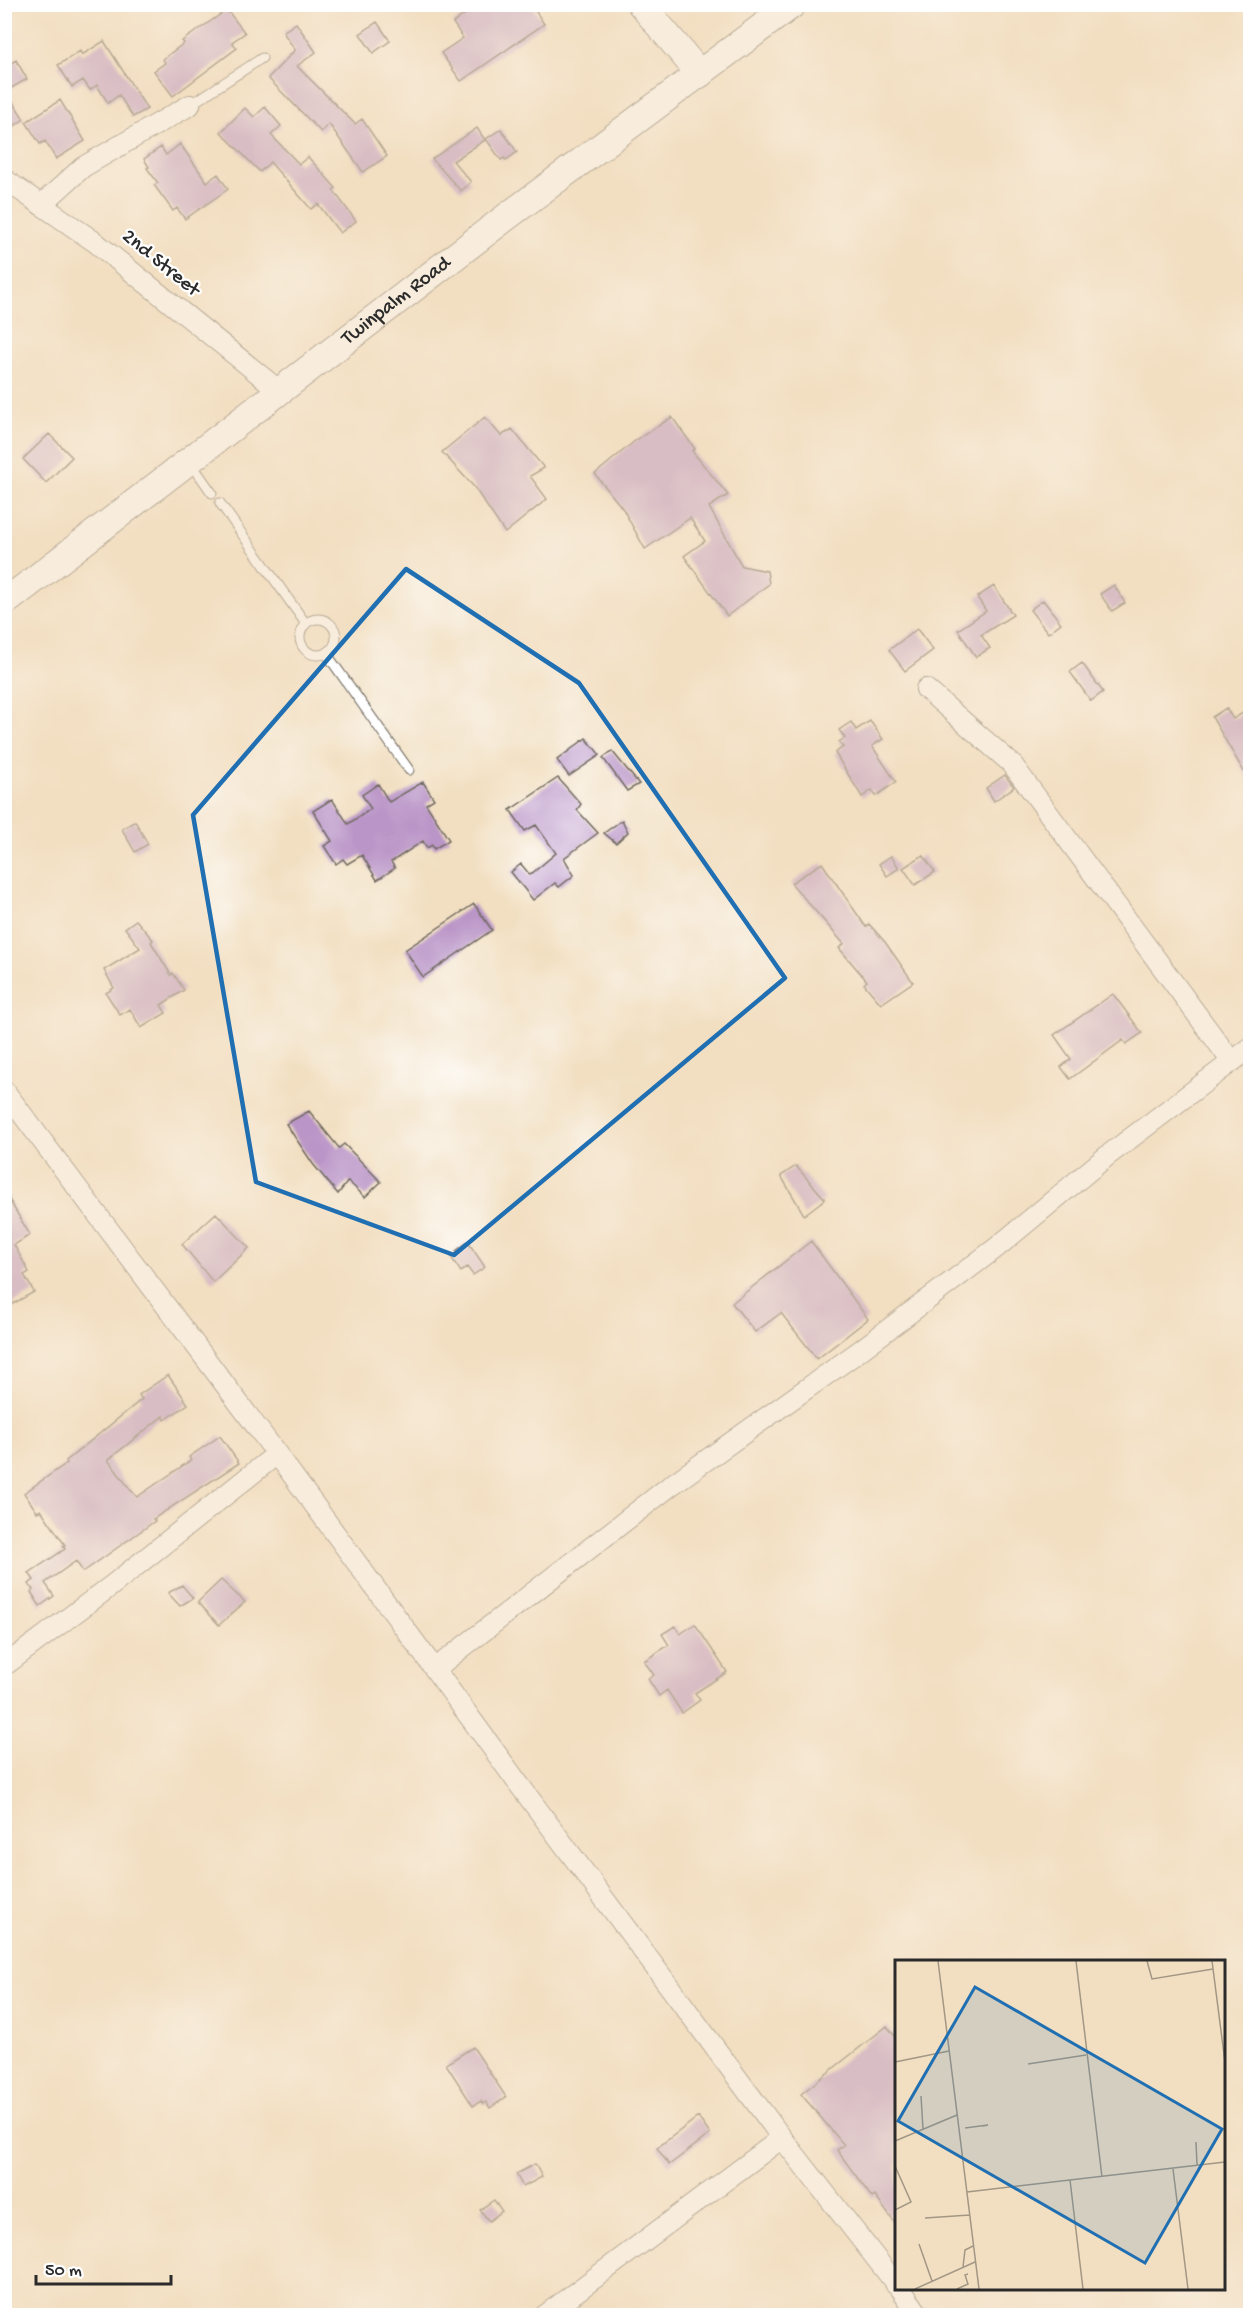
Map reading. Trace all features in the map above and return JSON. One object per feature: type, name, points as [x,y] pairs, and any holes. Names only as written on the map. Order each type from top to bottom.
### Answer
[{"type":"main road","points":[[641,4],[700,74]]},
{"type":"main road","name":"Twinpalm Road","points":[[4,603],[505,218],[793,4]]},
{"type":"street","points":[[40,205],[83,167],[190,105]]},
{"type":"street","name":"2nd Street","points":[[4,179],[95,242],[281,392]]},
{"type":"street","points":[[926,689],[1012,764],[1232,1062]]},
{"type":"street","points":[[436,1668],[670,1486],[849,1358],[986,1255],[1107,1156],[1251,1048]]},
{"type":"street","points":[[4,1090],[436,1668],[515,1779],[782,2138],[895,2282]]},
{"type":"street","points":[[4,1666],[111,1586],[277,1454]]},
{"type":"street","points":[[544,2316],[782,2138]]},
{"type":"street","points":[[901,2290],[920,2316]]},
{"type":"lane","points":[[190,105],[262,58]]},
{"type":"lane","points":[[190,461],[212,493]]},
{"type":"lane","points":[[220,503],[306,624]]},
{"type":"lane","points":[[311,620],[324,620],[334,629],[335,643],[326,653],[317,655],[304,649],[300,636],[306,624],[311,620]]},
{"type":"lane","points":[[326,653],[409,770]]},
{"type":"highlighted area","points":[[406,569],[579,683],[785,978],[454,1255],[256,1182],[193,815]]},
{"type":"building","points":[[479,4],[531,4],[544,24],[461,81],[441,53],[463,38],[453,23]]},
{"type":"building","points":[[227,10],[245,33],[232,42],[237,48],[173,96],[154,71],[165,63],[163,59],[184,43],[182,41]]},
{"type":"building","points":[[377,22],[390,41],[373,53],[360,34]]},
{"type":"building","points":[[296,23],[316,52],[297,66],[355,124],[362,119],[387,156],[363,172],[329,124],[321,132],[268,78],[295,50],[283,32]]},
{"type":"building","points":[[104,41],[147,109],[133,117],[119,95],[108,103],[97,85],[90,90],[83,80],[72,87],[58,65],[80,51],[82,55]]},
{"type":"building","points":[[16,60],[27,79],[6,91],[24,119],[10,129],[4,121],[4,67]]},
{"type":"building","points":[[60,100],[85,141],[56,159],[45,141],[40,144],[26,122]]},
{"type":"building","points":[[265,107],[281,126],[271,135],[299,164],[308,157],[336,188],[333,190],[356,221],[340,233],[318,204],[311,209],[270,162],[260,172],[221,132],[245,108],[254,117]]},
{"type":"building","points":[[477,128],[485,140],[453,161],[471,182],[461,191],[432,159]]},
{"type":"building","points":[[501,129],[517,152],[506,160],[504,158],[501,160],[486,139]]},
{"type":"building","points":[[180,144],[207,182],[218,174],[228,189],[185,219],[177,208],[173,211],[154,185],[158,183],[147,168],[149,167],[144,159],[161,147],[166,155]]},
{"type":"building","points":[[485,417],[501,436],[512,429],[544,468],[530,476],[547,499],[505,533],[474,487],[442,452]]},
{"type":"building","points":[[672,417],[695,449],[692,451],[728,495],[709,507],[742,566],[767,571],[769,584],[727,616],[684,556],[705,541],[690,518],[645,549],[623,509],[595,474],[636,440]]},
{"type":"building","points":[[49,434],[72,457],[46,483],[23,459]]},
{"type":"building","points":[[1114,585],[1125,603],[1112,611],[1100,594]]},
{"type":"building","points":[[994,586],[1013,615],[981,635],[990,648],[976,657],[958,630],[986,611],[977,597]]},
{"type":"building","points":[[1043,600],[1061,623],[1048,633],[1030,610]]},
{"type":"building","points":[[917,629],[933,650],[905,671],[889,650]]},
{"type":"building","points":[[1082,663],[1103,692],[1091,701],[1070,672]]},
{"type":"building","points":[[1226,708],[1233,719],[1251,708],[1251,784],[1212,717]]},
{"type":"building","points":[[870,721],[883,739],[872,746],[896,782],[876,796],[872,790],[862,797],[835,753],[843,747],[839,742],[845,738],[839,730],[851,722],[856,730]]},
{"type":"building","points":[[586,738],[600,755],[569,776],[557,760]]},
{"type":"building","points":[[612,751],[639,784],[627,791],[603,758]]},
{"type":"building","points":[[1005,775],[1014,787],[994,801],[986,788]]},
{"type":"building","points":[[558,778],[581,804],[577,810],[598,833],[564,858],[574,875],[559,887],[555,883],[533,900],[511,872],[521,864],[530,875],[556,853],[536,825],[525,831],[510,810]]},
{"type":"building","points":[[423,782],[434,799],[426,804],[449,840],[434,849],[432,845],[427,848],[423,841],[391,862],[395,868],[377,880],[362,855],[347,864],[343,859],[336,864],[324,846],[332,841],[313,811],[332,799],[348,824],[371,809],[362,795],[378,784],[389,802]]},
{"type":"building","points":[[622,820],[628,832],[616,843],[604,833]]},
{"type":"building","points":[[135,821],[148,844],[135,852],[122,829]]},
{"type":"building","points":[[923,855],[935,872],[915,885],[903,868]]},
{"type":"building","points":[[891,856],[899,868],[887,876],[879,864]]},
{"type":"building","points":[[822,863],[866,927],[869,924],[885,942],[913,982],[881,1004],[864,984],[867,981],[839,948],[844,944],[791,883]]},
{"type":"building","points":[[474,904],[492,930],[423,977],[405,950]]},
{"type":"building","points":[[136,920],[153,940],[151,942],[171,975],[173,973],[184,990],[161,1005],[166,1013],[141,1028],[130,1009],[120,1015],[106,993],[114,988],[104,970],[140,948],[125,928]]},
{"type":"building","points":[[1113,994],[1142,1033],[1126,1044],[1123,1040],[1070,1079],[1061,1067],[1071,1059],[1054,1035]]},
{"type":"building","points":[[309,1111],[339,1148],[344,1144],[381,1182],[365,1197],[348,1181],[338,1194],[313,1164],[286,1124]]},
{"type":"building","points":[[796,1166],[825,1199],[804,1215],[781,1176]]},
{"type":"building","points":[[4,1191],[30,1235],[14,1245],[29,1272],[24,1275],[34,1292],[4,1309]]},
{"type":"building","points":[[216,1213],[249,1248],[213,1282],[182,1244]]},
{"type":"building","points":[[811,1241],[868,1319],[817,1359],[781,1313],[755,1332],[732,1303]]},
{"type":"building","points":[[468,1242],[485,1267],[473,1275],[467,1267],[461,1272],[451,1257]]},
{"type":"building","points":[[168,1375],[188,1404],[165,1420],[163,1416],[108,1460],[130,1489],[137,1497],[191,1460],[189,1457],[220,1436],[239,1463],[153,1519],[155,1521],[83,1572],[76,1561],[45,1583],[54,1596],[40,1606],[31,1592],[33,1590],[29,1584],[34,1580],[29,1573],[65,1549],[63,1546],[65,1545],[41,1510],[37,1512],[24,1493],[67,1463],[66,1461],[142,1399],[139,1395]]},
{"type":"building","points":[[221,1580],[245,1602],[219,1625],[198,1602]]},
{"type":"building","points":[[182,1585],[193,1598],[180,1606],[168,1593]]},
{"type":"building","points":[[695,1624],[727,1672],[695,1693],[700,1700],[682,1713],[667,1690],[659,1696],[648,1679],[654,1675],[644,1661],[669,1645],[662,1634],[675,1626],[680,1634]]},
{"type":"building","points":[[887,2026],[895,2036],[895,2223],[875,2196],[872,2198],[837,2150],[844,2145],[801,2094]]},
{"type":"building","points":[[473,2047],[506,2097],[490,2108],[486,2102],[483,2104],[481,2101],[473,2106],[446,2064]]},
{"type":"building","points":[[698,2117],[710,2134],[669,2165],[657,2148]]},
{"type":"building","points":[[535,2164],[542,2177],[523,2187],[516,2174]]},
{"type":"building","points":[[494,2200],[502,2211],[489,2221],[480,2210]]}]
